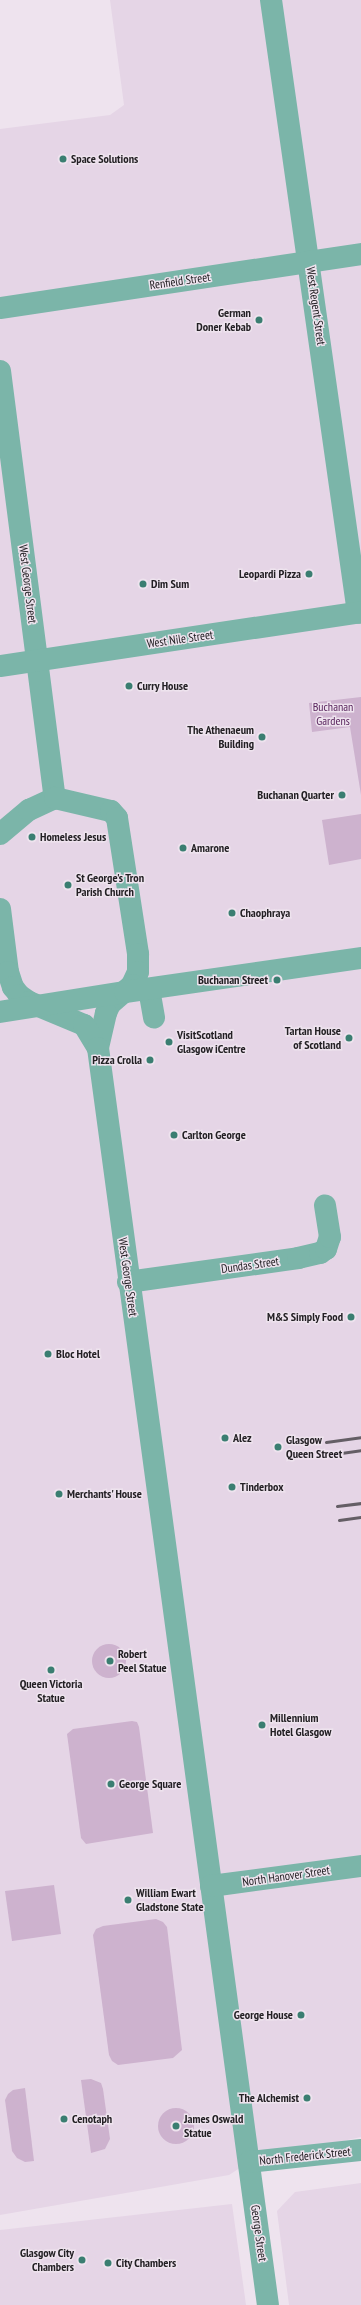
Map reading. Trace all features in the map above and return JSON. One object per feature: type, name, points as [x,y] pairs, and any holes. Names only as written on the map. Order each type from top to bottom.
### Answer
[{"type":"street","name":"West Regent Street","points":[[272,0],[360,613]]},
{"type":"street","name":"Renfield Street","points":[[0,308],[361,254]]},
{"type":"street","name":"West George Street","points":[[0,371],[55,798]]},
{"type":"street","name":"West Nile Street","points":[[0,666],[360,613]]},
{"type":"street","points":[[0,834],[29,810],[55,798],[111,811],[117,818],[120,826],[138,960],[138,972],[132,985],[110,1004],[106,1013],[98,1048]]},
{"type":"street","name":"West George Street","points":[[0,909],[8,972],[13,987],[19,996],[29,1002],[43,1006],[84,1025],[98,1048],[128,1282],[171,1578],[211,1886]]},
{"type":"street","points":[[0,1012],[125,992],[361,958]]},
{"type":"street","points":[[149,989],[154,1018]]},
{"type":"street","name":"Dundas Street","points":[[128,1282],[298,1258],[320,1253],[326,1249],[330,1237],[325,1205]]},
{"type":"street","name":"North Hanover Street","points":[[211,1886],[361,1866]]},
{"type":"street","points":[[211,1886],[249,2162]]},
{"type":"street","name":"North Frederick Street","points":[[249,2162],[361,2150]]},
{"type":"street","name":"George Street","points":[[249,2162],[268,2305]]},
{"type":"shaded area","points":[[110,0],[361,0],[361,2137],[249,2162],[229,2175],[0,2215],[0,129],[110,115],[124,105]]},
{"type":"shaded area","points":[[361,2183],[361,2305],[289,2305],[277,2211],[295,2192]]},
{"type":"shaded area","name":"City Chambers","points":[[232,2204],[246,2305],[0,2305],[0,2230]]},
{"type":"green space","name":"Buchanan Gardens","points":[[361,697],[361,795],[350,727],[312,732],[309,703]]},
{"type":"green space","points":[[361,814],[361,859],[329,865],[322,820]]},
{"type":"green space","points":[[112,1644],[119,1646],[124,1651],[126,1661],[124,1671],[119,1676],[106,1678],[99,1676],[94,1671],[92,1658],[94,1651],[99,1646]]},
{"type":"green space","points":[[132,1721],[137,1722],[139,1727],[153,1833],[86,1844],[81,1838],[67,1734],[73,1729]]},
{"type":"green space","points":[[54,1885],[61,1934],[12,1941],[5,1891]]},
{"type":"green space","points":[[156,1919],[163,1922],[167,1927],[182,2050],[173,2058],[118,2065],[112,2061],[109,2055],[93,1935],[96,1929],[103,1926]]},
{"type":"green space","points":[[91,2079],[101,2083],[103,2089],[110,2139],[105,2149],[91,2153],[81,2080]]},
{"type":"green space","points":[[25,2088],[34,2161],[25,2162],[17,2158],[12,2151],[5,2100],[8,2094],[13,2090]]},
{"type":"green space","points":[[180,2108],[189,2113],[193,2119],[193,2133],[189,2139],[180,2144],[172,2144],[163,2139],[159,2133],[158,2122],[163,2113],[169,2109]]},
{"type":"railway","points":[[326,1442],[361,1437]]},
{"type":"railway","points":[[327,1455],[361,1450]]},
{"type":"railway","points":[[337,1506],[361,1503]]},
{"type":"railway","points":[[339,1520],[361,1517]]},
{"type":"place","name":"Space Solutions","points":[[63,159]]},
{"type":"place","name":"German Doner Kebab","points":[[259,320]]},
{"type":"place","name":"Leopardi Pizza","points":[[309,574]]},
{"type":"place","name":"Dim Sum","points":[[143,584]]},
{"type":"place","name":"Curry House","points":[[129,686]]},
{"type":"place","name":"The Athenaeum Building","points":[[262,737]]},
{"type":"place","name":"Buchanan Quarter","points":[[342,795]]},
{"type":"place","name":"Homeless Jesus","points":[[32,837]]},
{"type":"place","name":"Amarone","points":[[183,848]]},
{"type":"place","name":"St George's Tron Parish Church","points":[[68,885]]},
{"type":"place","name":"Chaophraya","points":[[232,913]]},
{"type":"place","name":"Buchanan Street","points":[[277,980]]},
{"type":"place","name":"Tartan House of Scotland","points":[[349,1038]]},
{"type":"place","name":"VisitScotland Glasgow iCentre","points":[[169,1042]]},
{"type":"place","name":"Pizza Crolla","points":[[150,1060]]},
{"type":"place","name":"Carlton George","points":[[174,1135]]},
{"type":"place","name":"M&S Simply Food","points":[[351,1317]]},
{"type":"place","name":"Bloc Hotel","points":[[48,1354]]},
{"type":"place","name":"Alez","points":[[225,1438]]},
{"type":"place","name":"Glasgow Queen Street","points":[[278,1447]]},
{"type":"place","name":"Tinderbox","points":[[232,1487]]},
{"type":"place","name":"Merchants' House","points":[[59,1494]]},
{"type":"place","name":"Robert Peel Statue","points":[[110,1661]]},
{"type":"place","name":"Queen Victoria Statue","points":[[51,1670]]},
{"type":"place","name":"Millennium Hotel Glasgow","points":[[262,1725]]},
{"type":"place","name":"George Square","points":[[111,1784]]},
{"type":"place","name":"William Ewart Gladstone State","points":[[128,1900]]},
{"type":"place","name":"George House","points":[[301,2015]]},
{"type":"place","name":"The Alchemist","points":[[307,2098]]},
{"type":"place","name":"Cenotaph","points":[[64,2119]]},
{"type":"place","name":"James Oswald Statue","points":[[176,2126]]},
{"type":"place","name":"Glasgow City Chambers","points":[[82,2260]]},
{"type":"place","name":"City Chambers","points":[[108,2263]]}]
